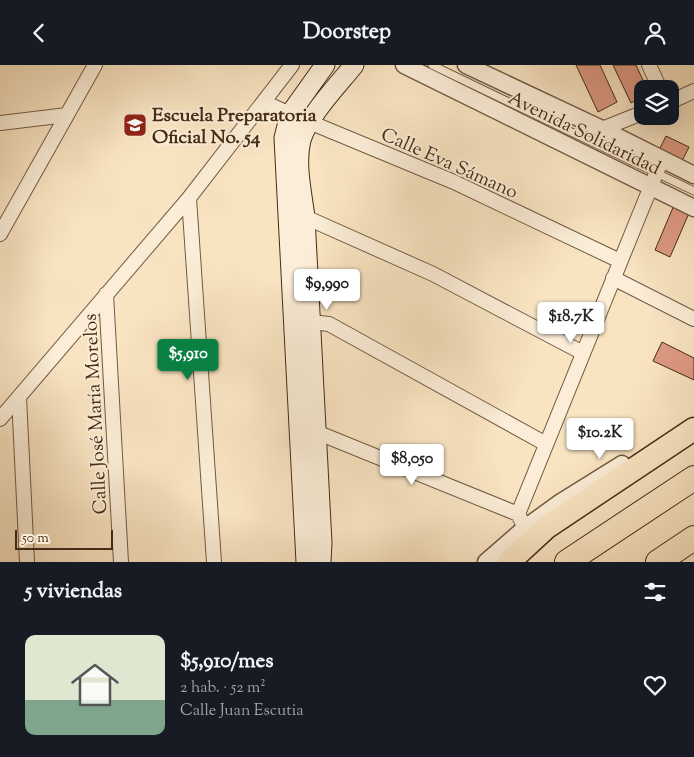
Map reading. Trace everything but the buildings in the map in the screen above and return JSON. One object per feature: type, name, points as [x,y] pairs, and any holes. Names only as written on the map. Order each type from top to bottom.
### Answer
[{"type":"highway","points":[[509,562],[546,527],[694,429]]},
{"type":"highway","points":[[514,562],[694,443]]},
{"type":"highway","points":[[567,562],[694,478]]},
{"type":"highway","points":[[658,562],[694,538]]},
{"type":"main road","points":[[321,562],[322,543],[316,432],[302,321],[284,139],[290,114],[325,65]]},
{"type":"main road","points":[[306,562],[302,321],[305,217],[299,164],[301,141],[309,122],[354,65]]},
{"type":"street","points":[[0,233],[95,65]]},
{"type":"street","points":[[0,419],[189,198],[292,65]]},
{"type":"street","name":"Avenida Solidaridad","points":[[404,65],[655,175],[694,175]]},
{"type":"street","name":"Avenida Solidaridad","points":[[466,65],[602,129],[694,208]]},
{"type":"street","points":[[649,65],[656,80]]},
{"type":"street","points":[[679,98],[694,91]]},
{"type":"street","name":"Calle Eva Sámano","points":[[264,102],[454,182],[620,261]]},
{"type":"street","points":[[0,123],[67,115]]},
{"type":"street","points":[[602,129],[634,116]]},
{"type":"street","points":[[486,562],[521,521],[546,444],[655,175]]},
{"type":"street","points":[[189,198],[214,562]]},
{"type":"street","points":[[305,217],[433,274],[583,353]]},
{"type":"street","points":[[613,278],[694,319]]},
{"type":"street","name":"Calle José María Morelos","points":[[106,294],[121,562]]},
{"type":"street","points":[[302,321],[329,324],[546,444]]},
{"type":"street","points":[[19,397],[27,562]]},
{"type":"street","points":[[316,432],[521,521],[561,502],[694,419]]},
{"type":"lane","points":[[418,65],[655,175],[694,191]]},
{"type":"lane","points":[[432,65],[655,175],[694,201]]},
{"type":"place","name":"Escuela Preparatoria Oficial No. 54","points":[[135,125]]}]
